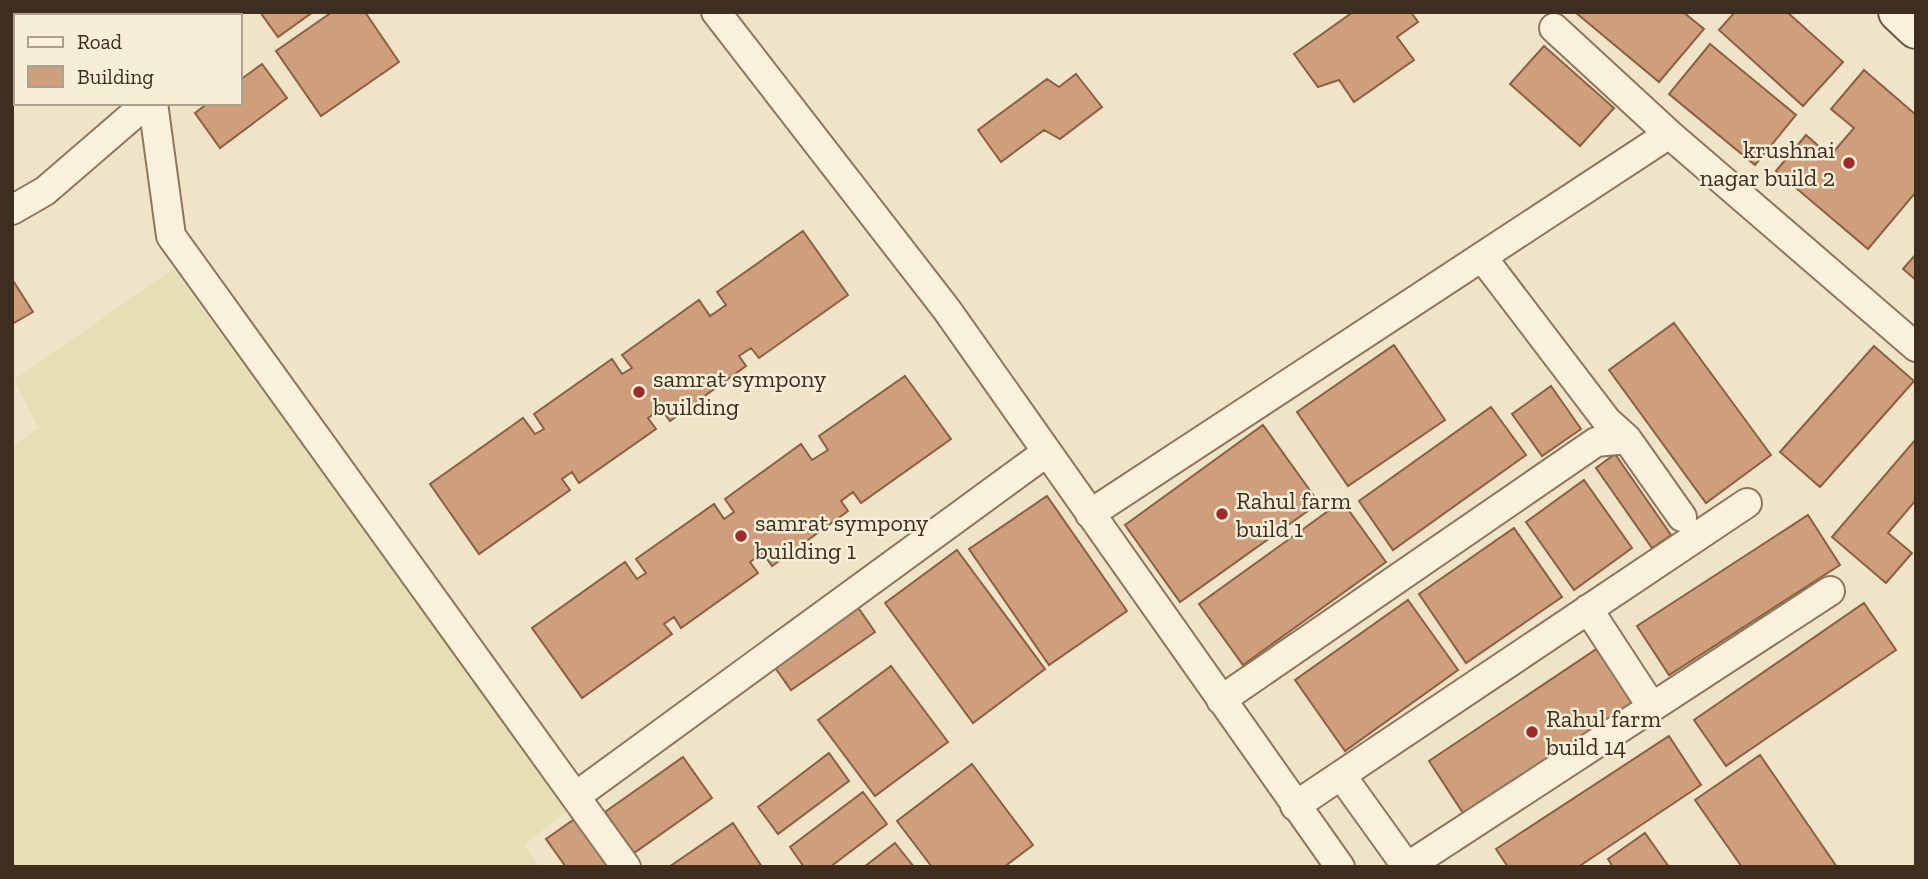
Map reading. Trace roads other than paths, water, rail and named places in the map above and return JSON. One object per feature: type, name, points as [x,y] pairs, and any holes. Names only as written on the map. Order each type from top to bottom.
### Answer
[{"type":"street","points":[[716,12],[947,310],[1340,867]]},
{"type":"street","points":[[1898,12],[1916,29]]},
{"type":"street","points":[[1554,28],[1670,134],[1916,347]]},
{"type":"street","points":[[12,210],[45,191],[145,105]]},
{"type":"street","points":[[153,105],[171,236],[626,867]]},
{"type":"street","points":[[1090,514],[1670,134]]},
{"type":"street","points":[[1482,257],[1607,421],[1627,439],[1682,517]]},
{"type":"street","points":[[1221,700],[1596,442],[1627,439]]},
{"type":"street","points":[[576,796],[1047,452]]},
{"type":"street","points":[[1295,806],[1747,503]]},
{"type":"street","points":[[1341,775],[1407,867],[1830,591]]},
{"type":"street","points":[[1588,609],[1652,707]]},
{"type":"place","name":"krushnai nagar build 2","points":[[1849,163]]},
{"type":"place","name":"samrat sympony building","points":[[639,392]]},
{"type":"place","name":"Rahul farm build 1","points":[[1222,514]]},
{"type":"place","name":"samrat sympony building 1","points":[[741,536]]},
{"type":"place","name":"Rahul farm build 14","points":[[1532,732]]}]
